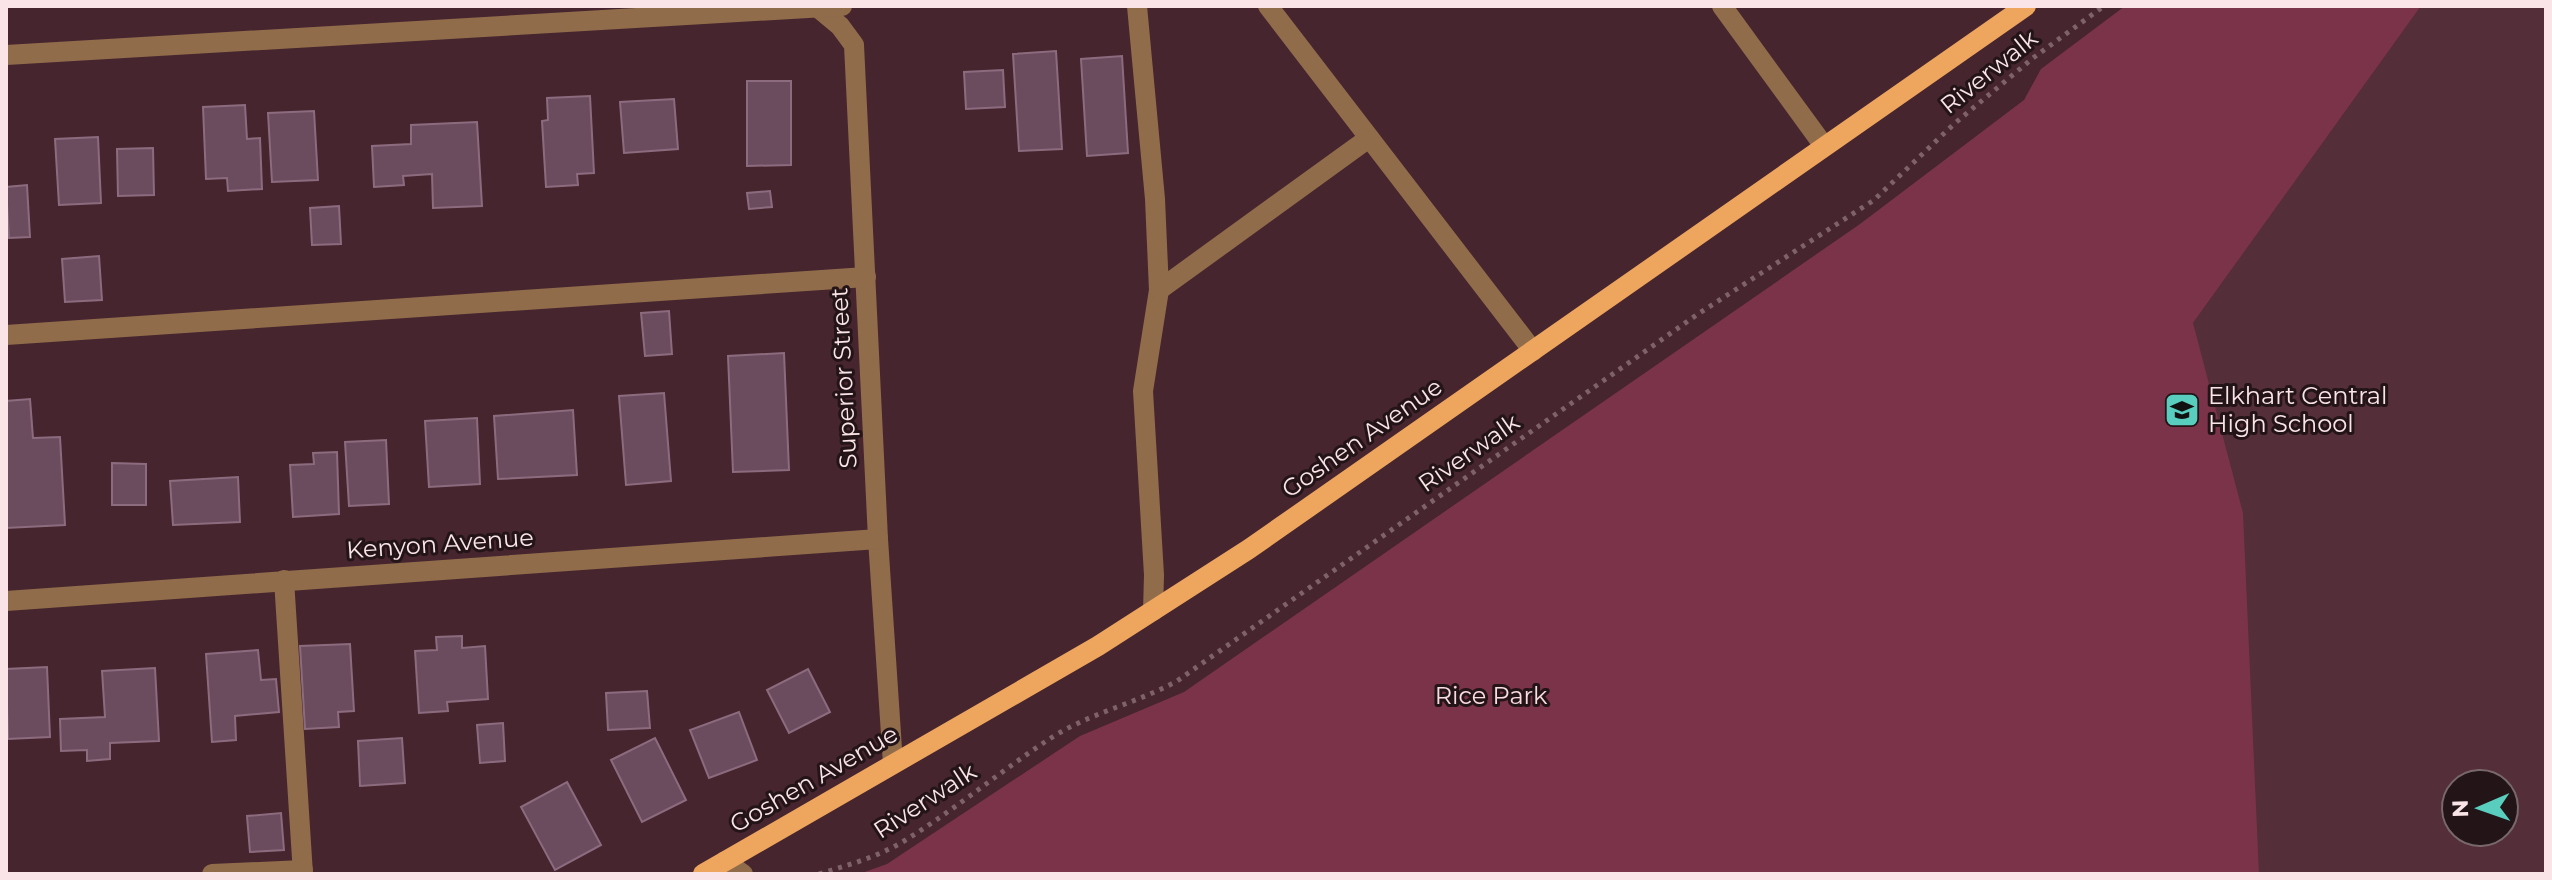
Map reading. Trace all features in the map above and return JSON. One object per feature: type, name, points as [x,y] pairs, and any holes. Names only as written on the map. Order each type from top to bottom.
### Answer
[{"type":"main road","name":"Goshen Avenue","points":[[703,874],[1098,646],[1249,549],[2026,6]]},
{"type":"street","points":[[6,55],[842,6]]},
{"type":"street","points":[[1137,6],[1155,199],[1159,290],[1143,391],[1154,575],[1153,611]]},
{"type":"street","points":[[1268,6],[1533,351]]},
{"type":"street","points":[[1722,6],[1824,146]]},
{"type":"street","name":"Superior Street","points":[[817,7],[840,26],[854,45],[878,539],[893,764]]},
{"type":"street","points":[[1159,290],[1369,138]]},
{"type":"street","points":[[6,335],[866,277]]},
{"type":"street","name":"Kenyon Avenue","points":[[6,601],[878,539]]},
{"type":"street","points":[[212,874],[303,872],[284,580]]},
{"type":"street","points":[[725,861],[743,874]]},
{"type":"path","name":"Riverwalk","points":[[819,874],[864,860],[902,842],[1084,719],[1158,692],[1177,681],[1698,314],[1874,200],[1976,105],[2104,6]]},
{"type":"shaded area","name":"Elkhart Central High School","points":[[2421,6],[2546,6],[2546,874],[1656,874],[2193,323]]},
{"type":"green space","name":"Rice Park","points":[[2125,6],[2421,6],[2193,323],[2243,513],[2259,874],[859,874],[887,864],[1080,736],[1184,692],[1860,224],[2024,100],[2041,69]]},
{"type":"building","points":[[1056,51],[1062,149],[1019,151],[1013,54]]},
{"type":"building","points":[[1122,56],[1128,153],[1087,156],[1081,59]]},
{"type":"building","points":[[1003,70],[1005,107],[966,109],[964,72]]},
{"type":"building","points":[[747,81],[791,81],[791,165],[747,166]]},
{"type":"building","points":[[590,96],[594,173],[577,174],[578,185],[546,187],[542,121],[548,120],[547,98]]},
{"type":"building","points":[[674,99],[678,149],[624,153],[620,102]]},
{"type":"building","points":[[245,105],[247,139],[260,138],[262,189],[228,191],[227,178],[206,179],[203,107]]},
{"type":"building","points":[[314,111],[318,180],[272,182],[268,113]]},
{"type":"building","points":[[477,122],[482,206],[433,208],[432,174],[403,176],[404,185],[374,187],[372,146],[411,144],[411,125]]},
{"type":"building","points":[[98,137],[101,203],[59,205],[55,139]]},
{"type":"building","points":[[153,148],[154,195],[118,196],[117,149]]},
{"type":"building","points":[[27,185],[30,237],[9,238],[6,187]]},
{"type":"building","points":[[770,191],[772,207],[749,209],[747,193]]},
{"type":"building","points":[[339,206],[341,244],[312,245],[310,208]]},
{"type":"building","points":[[99,256],[102,300],[65,302],[62,259]]},
{"type":"building","points":[[669,311],[672,354],[645,356],[641,313]]},
{"type":"building","points":[[784,353],[789,470],[733,472],[728,356]]},
{"type":"building","points":[[664,393],[671,481],[626,485],[619,396]]},
{"type":"building","points":[[30,399],[33,438],[60,437],[65,525],[6,528],[6,401]]},
{"type":"building","points":[[573,410],[577,475],[498,479],[494,416]]},
{"type":"building","points":[[477,418],[480,484],[429,487],[425,421]]},
{"type":"building","points":[[386,440],[389,504],[349,506],[345,442]]},
{"type":"building","points":[[337,452],[339,514],[293,517],[290,465],[314,464],[313,453]]},
{"type":"building","points":[[112,463],[146,464],[146,505],[112,505]]},
{"type":"building","points":[[238,477],[240,522],[173,525],[170,481]]},
{"type":"building","points":[[462,636],[462,648],[485,646],[488,699],[447,702],[448,711],[419,713],[415,651],[437,650],[436,637]]},
{"type":"building","points":[[350,644],[354,711],[338,712],[339,727],[305,729],[300,646]]},
{"type":"building","points":[[258,650],[261,680],[276,679],[279,712],[235,716],[236,740],[212,742],[206,654]]},
{"type":"building","points":[[47,667],[50,737],[8,739],[6,669]]},
{"type":"building","points":[[155,668],[159,741],[110,743],[110,759],[87,761],[87,750],[61,751],[60,719],[105,717],[102,671]]},
{"type":"building","points":[[808,669],[830,712],[789,733],[767,690]]},
{"type":"building","points":[[647,691],[650,728],[608,730],[606,693]]},
{"type":"building","points":[[739,712],[757,760],[709,778],[690,730]]},
{"type":"building","points":[[503,723],[505,761],[480,763],[477,725]]},
{"type":"building","points":[[402,738],[405,783],[360,786],[358,741]]},
{"type":"building","points":[[655,738],[686,800],[642,822],[611,760]]},
{"type":"building","points":[[567,782],[601,845],[555,870],[521,807]]},
{"type":"building","points":[[281,813],[284,850],[250,852],[247,816]]},
{"type":"place","name":"Elkhart Central High School","points":[[2182,410]]}]
